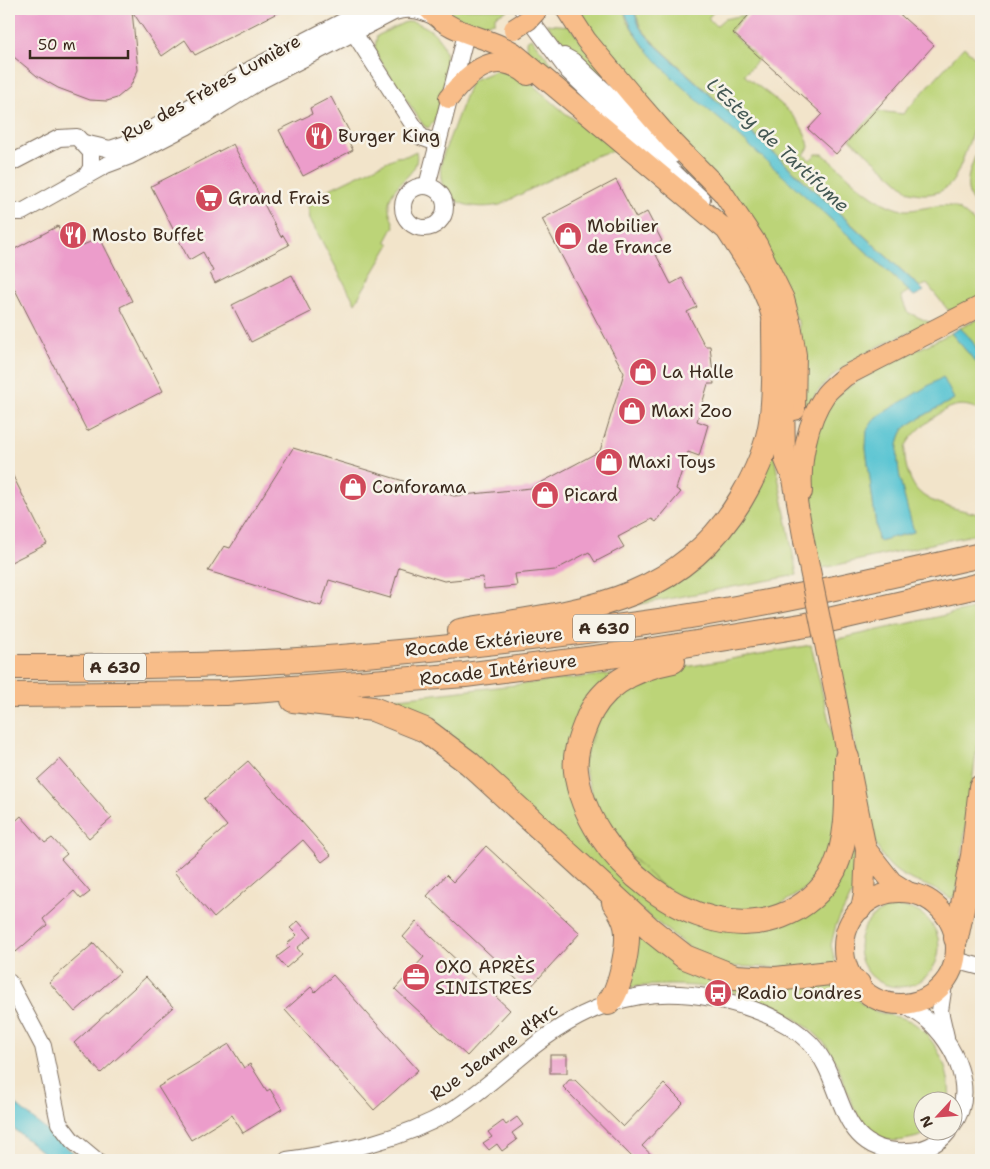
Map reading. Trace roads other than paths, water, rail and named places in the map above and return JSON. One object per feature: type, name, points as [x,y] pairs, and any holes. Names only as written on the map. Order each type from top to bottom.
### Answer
[{"type":"highway","points":[[222,664],[337,644],[458,632],[572,612],[633,594],[659,582],[684,564],[719,532],[735,510],[759,464],[767,441],[774,396],[774,323]]},
{"type":"highway","points":[[715,611],[754,593],[981,542]]},
{"type":"highway","name":"Rocade Extérieure","points":[[9,666],[222,664],[460,646],[640,624],[715,611],[853,585],[981,555]]},
{"type":"highway","name":"Rocade Intérieure","points":[[9,695],[226,692],[465,675],[647,651],[807,625],[981,585]]},
{"type":"highway","points":[[847,758],[845,829],[834,870],[810,900],[791,912],[764,923],[738,924],[707,918],[673,902],[641,881],[616,856],[594,825],[580,794],[575,769],[578,743],[589,714],[607,691],[619,680],[634,671],[650,666],[908,616],[981,591]]},
{"type":"highway","points":[[226,692],[373,709],[425,730],[470,763],[673,949],[712,970],[735,977],[756,980],[830,973],[858,984]]},
{"type":"highway","points":[[955,949],[973,856],[981,787]]},
{"type":"highway","points":[[605,888],[623,916],[626,927],[617,992],[608,1003]]},
{"type":"main road","points":[[473,35],[498,35],[514,30],[528,20],[538,9]]},
{"type":"main road","points":[[566,9],[586,40],[631,94],[671,140],[723,193],[732,224],[757,278],[774,323],[783,357],[785,460],[793,479],[866,849],[864,894],[861,909]]},
{"type":"main road","points":[[434,13],[451,28],[498,43],[513,52],[601,124],[757,244],[784,299],[796,356],[793,479]]},
{"type":"main road","points":[[449,98],[461,82],[479,68],[505,64],[524,72],[565,105],[601,124]]},
{"type":"main road","points":[[804,541],[802,466],[808,433],[817,409],[826,393],[845,376],[981,306]]},
{"type":"main road","points":[[866,849],[886,876],[908,892],[925,898],[939,908],[950,922],[955,949],[944,984],[932,994],[918,1001],[903,1004],[886,1002],[871,996],[858,984],[849,970],[845,954],[845,938],[851,922],[861,909],[874,898],[890,893],[908,892]]},
{"type":"street","name":"Rue des Frères Lumière","points":[[9,164],[59,138],[77,137],[84,143],[110,149],[126,144],[177,116],[253,68],[367,9]]},
{"type":"street","name":"Rue des Frères Lumière","points":[[9,212],[22,212],[86,176],[154,144],[260,81],[404,9],[434,13]]},
{"type":"street","points":[[522,9],[555,52],[573,60],[732,224]]},
{"type":"street","points":[[354,33],[421,137],[437,143]]},
{"type":"street","points":[[427,186],[449,98],[473,35]]},
{"type":"street","points":[[84,143],[91,152],[92,160],[92,168],[86,176]]},
{"type":"street","points":[[955,949],[981,967]]},
{"type":"street","points":[[9,982],[43,1046],[59,1123],[72,1140],[96,1160]]},
{"type":"street","points":[[944,984],[940,1011],[949,1047],[963,1076],[962,1108]]},
{"type":"street","name":"Rue Jeanne d'Arc","points":[[287,1160],[353,1149],[385,1140],[429,1122],[471,1097],[567,1022],[608,1003],[646,995],[668,994],[704,996],[746,1006],[796,1032],[823,1059],[847,1119],[862,1138],[878,1148],[895,1152],[913,1151],[930,1146],[935,1142]]},
{"type":"street","points":[[903,1004],[926,1019],[949,1047]]},
{"type":"water","points":[[624,9],[633,9],[640,28],[652,42],[924,291],[914,296],[673,78],[643,44],[631,27]]},
{"type":"water","points":[[960,328],[975,346],[981,362],[981,368],[951,333]]},
{"type":"water","points":[[943,377],[954,399],[907,426],[899,439],[898,465],[900,480],[914,532],[878,541],[866,448],[867,430],[876,417]]},
{"type":"water","points":[[9,1099],[82,1160],[52,1160],[9,1125]]},
{"type":"place","name":"Burger King","points":[[319,136]]},
{"type":"place","name":"Grand Frais","points":[[209,198]]},
{"type":"place","name":"Mosto Buffet","points":[[73,235]]},
{"type":"place","name":"Mobilier de France","points":[[568,236]]},
{"type":"place","name":"La Halle","points":[[643,372]]},
{"type":"place","name":"Maxi Zoo","points":[[632,411]]},
{"type":"place","name":"Maxi Toys","points":[[609,462]]},
{"type":"place","name":"Conforama","points":[[353,487]]},
{"type":"place","name":"Picard","points":[[545,495]]},
{"type":"place","name":"OXO APRÈS SINISTRES","points":[[416,977]]},
{"type":"place","name":"Radio Londres","points":[[718,993]]},
{"type":"water label","name":"L'Estey de Tartifume","points":[[778,145]]}]
